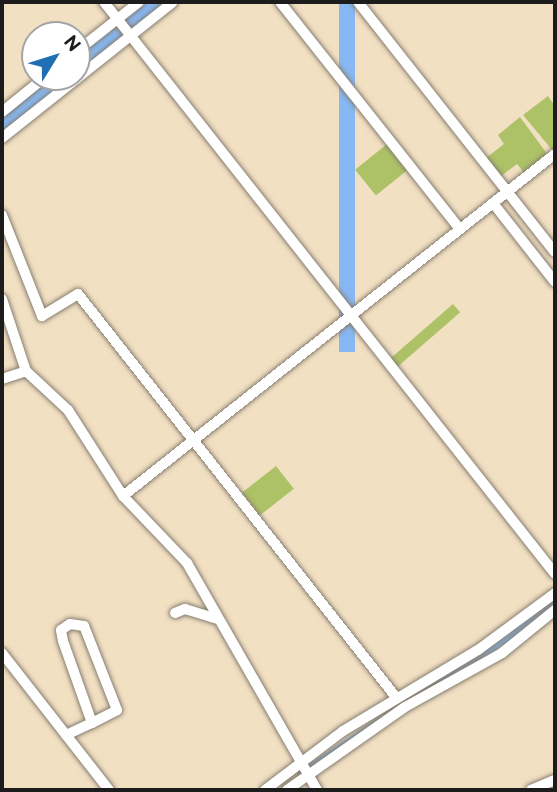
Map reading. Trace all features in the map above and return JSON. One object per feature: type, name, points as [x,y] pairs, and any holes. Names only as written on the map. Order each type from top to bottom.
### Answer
[{"type":"street","points":[[104,2],[555,574]]},
{"type":"street","points":[[91,40],[139,2]]},
{"type":"street","points":[[2,138],[173,2]]},
{"type":"street","points":[[280,2],[460,229]]},
{"type":"street","points":[[358,2],[555,252]]},
{"type":"street","points":[[2,113],[29,91]]},
{"type":"street","points":[[123,496],[555,154]]},
{"type":"street","points":[[493,203],[555,282]]},
{"type":"street","points":[[2,215],[42,316],[78,294],[395,696]]},
{"type":"street","points":[[2,299],[26,371],[81,426],[123,496],[187,563],[317,790]]},
{"type":"street","points":[[2,379],[26,371]]},
{"type":"street","points":[[265,790],[395,696],[478,650],[555,593]]},
{"type":"street","points":[[175,613],[193,610],[218,619]]},
{"type":"street","points":[[287,790],[405,706],[502,653],[555,610]]},
{"type":"street","points":[[66,736],[92,723],[117,710],[84,626],[70,624],[61,629],[63,641],[92,723]]},
{"type":"street","points":[[2,653],[109,790]]},
{"type":"street","points":[[531,790],[555,780]]},
{"type":"green space","points":[[548,96],[555,106],[553,151],[523,115]]},
{"type":"green space","points":[[520,117],[548,155],[525,174],[517,164],[500,177],[486,158],[504,144],[498,135]]},
{"type":"green space","points":[[387,144],[408,170],[376,195],[355,170]]},
{"type":"green space","points":[[453,304],[460,312],[398,367],[390,358]]},
{"type":"green space","points":[[276,466],[294,489],[260,515],[242,492]]},
{"type":"water","points":[[145,2],[167,2],[91,62],[91,45]]},
{"type":"water","points":[[339,2],[355,2],[355,352],[339,352]]},
{"type":"water","points":[[33,91],[54,91],[2,133],[2,116]]},
{"type":"waterway","points":[[301,774],[555,604]]}]
